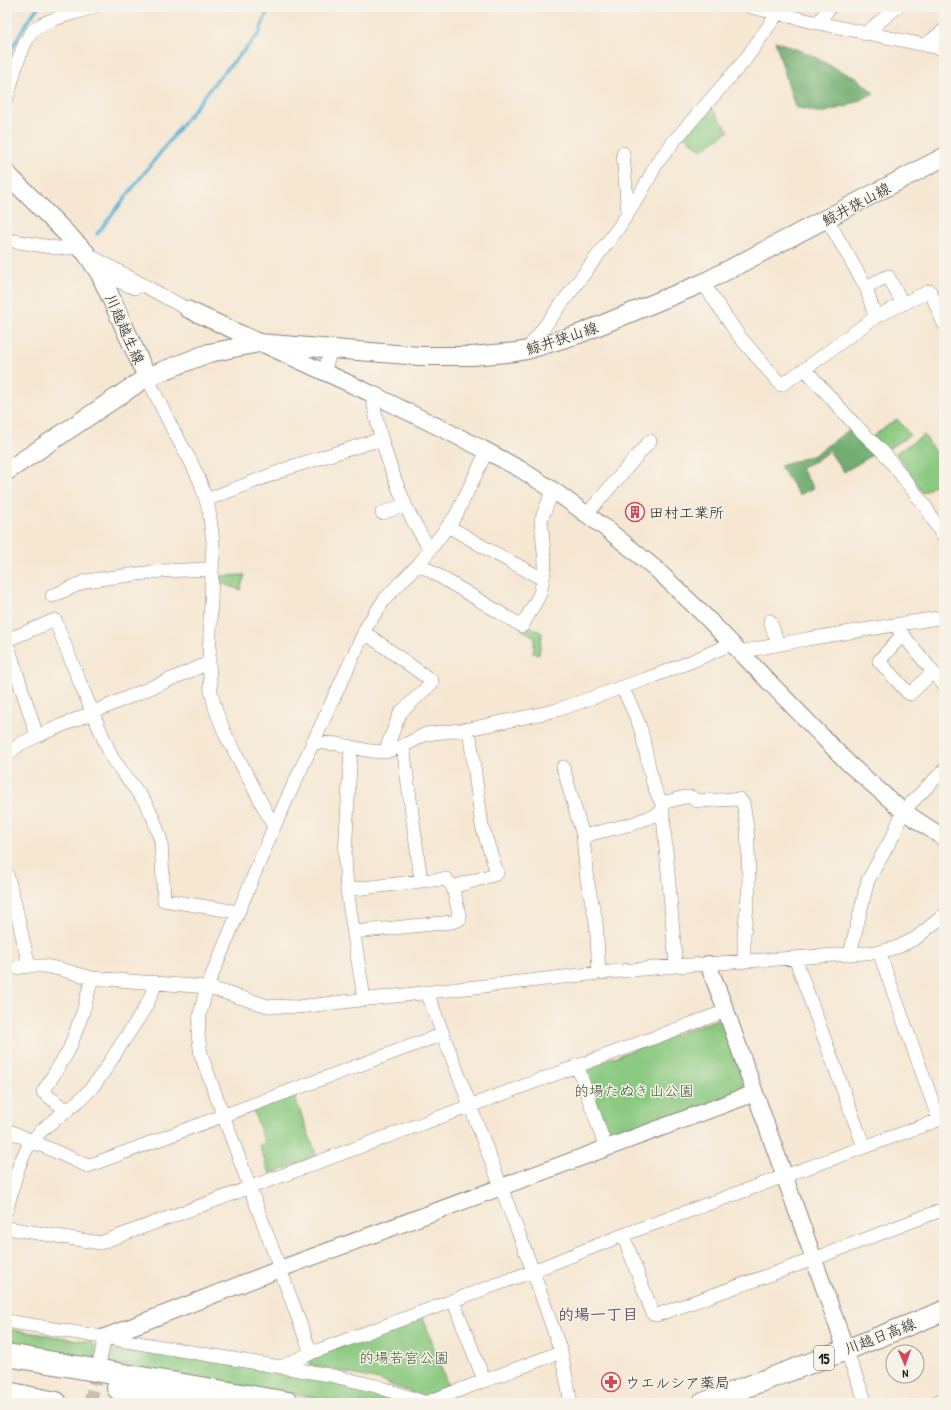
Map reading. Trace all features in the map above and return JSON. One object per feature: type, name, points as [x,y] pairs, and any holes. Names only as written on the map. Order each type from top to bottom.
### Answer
[{"type":"highway","points":[[7,1355],[288,1403]]},
{"type":"highway","points":[[7,1365],[187,1403]]},
{"type":"highway","points":[[7,1393],[56,1403]]},
{"type":"main road","name":"鯨井狭山線","points":[[147,377],[209,352],[259,342],[420,356],[472,356],[527,350],[579,334],[703,284],[944,157]]},
{"type":"main road","name":"川越越生線","points":[[7,174],[82,250],[100,274],[147,377],[7,471]]},
{"type":"main road","name":"川越日高線","points":[[703,1403],[846,1350],[944,1311]]},
{"type":"street","points":[[7,98],[23,47],[30,34],[45,23],[93,7]]},
{"type":"street","points":[[751,7],[773,11],[864,34],[944,50]]},
{"type":"street","points":[[818,23],[830,7]]},
{"type":"street","points":[[864,34],[897,7]]},
{"type":"street","points":[[527,350],[628,213],[657,163],[674,141],[745,60],[773,11]]},
{"type":"street","points":[[925,45],[944,30]]},
{"type":"street","points":[[623,153],[628,213]]},
{"type":"street","points":[[827,219],[866,287],[875,317]]},
{"type":"street","points":[[7,240],[57,248],[82,250],[187,309]]},
{"type":"street","points":[[100,274],[187,309],[372,394],[488,451],[553,490],[608,530],[656,569],[704,614],[849,764],[902,811],[944,838]]},
{"type":"street","points":[[866,287],[888,276],[903,304]]},
{"type":"street","points":[[703,284],[740,336],[781,385],[875,317],[930,291],[944,324]]},
{"type":"street","points":[[324,373],[332,348]]},
{"type":"street","points":[[805,369],[856,426],[884,454],[925,506],[944,538]]},
{"type":"street","points":[[147,377],[200,481],[212,527],[211,692],[220,722],[274,827]]},
{"type":"street","points":[[372,394],[374,412],[381,439],[405,505],[430,550]]},
{"type":"street","points":[[206,500],[294,466],[381,439]]},
{"type":"street","points":[[586,514],[650,442]]},
{"type":"street","points":[[311,1353],[222,1116],[201,1054],[198,1034],[200,1014],[206,987],[274,827],[364,632],[384,600],[419,564],[456,515],[488,451]]},
{"type":"street","points":[[419,564],[522,626],[540,594],[545,563],[541,520],[553,490]]},
{"type":"street","points":[[382,513],[405,505]]},
{"type":"street","points":[[448,526],[543,579]]},
{"type":"street","points":[[52,596],[86,581],[161,571],[212,569]]},
{"type":"street","points":[[312,742],[338,744],[370,751],[385,752],[403,746],[426,734],[469,729],[557,710],[690,662],[736,648],[899,630],[944,617]]},
{"type":"street","points":[[37,736],[7,641],[55,620],[112,758],[150,810],[156,823],[162,841],[164,900],[238,912]]},
{"type":"street","points":[[770,621],[778,644]]},
{"type":"street","points":[[899,630],[944,685]]},
{"type":"street","points":[[899,630],[879,661],[910,694],[933,672]]},
{"type":"street","points":[[364,632],[432,681],[432,683],[400,714],[385,752]]},
{"type":"street","points":[[7,755],[20,744],[37,736],[210,663]]},
{"type":"street","points":[[622,687],[640,727],[650,769],[662,808],[676,966]]},
{"type":"street","points":[[453,887],[496,874],[482,826],[469,729]]},
{"type":"street","points":[[403,746],[421,881]]},
{"type":"street","points":[[351,747],[345,855],[346,890],[364,999]]},
{"type":"street","points":[[562,767],[583,836],[587,880],[596,921],[598,973]]},
{"type":"street","points":[[850,954],[868,880],[892,836],[902,811],[944,770]]},
{"type":"street","points":[[583,836],[632,824],[685,797],[691,797],[697,801],[739,799],[743,803],[747,826],[749,886],[744,935],[744,962]]},
{"type":"street","points":[[7,874],[28,966]]},
{"type":"street","points":[[346,890],[446,879],[453,887],[460,918],[452,922],[354,932]]},
{"type":"street","points":[[7,969],[28,966],[44,966],[92,978],[206,987],[268,1006],[298,1007],[598,973],[879,952],[898,947],[916,938],[944,915]]},
{"type":"street","points":[[281,1367],[311,1353],[533,1271],[623,1235],[941,1119],[879,952]]},
{"type":"street","points":[[795,958],[864,1147]]},
{"type":"street","points":[[708,964],[866,1403]]},
{"type":"street","points":[[68,1111],[43,1092],[69,1050],[83,1012],[92,978]]},
{"type":"street","points":[[7,1209],[18,1169],[32,1141],[45,1127],[68,1111],[85,1096],[103,1073],[153,992],[155,982]]},
{"type":"street","points":[[428,992],[533,1271],[561,1352],[571,1403]]},
{"type":"street","points":[[7,1228],[100,1243],[726,1011]]},
{"type":"street","points":[[7,1130],[88,1166],[444,1034]]},
{"type":"street","points":[[577,1065],[606,1148]]},
{"type":"street","points":[[105,1337],[280,1268],[755,1093]]},
{"type":"street","points":[[623,1235],[653,1314],[657,1315],[814,1259],[944,1209]]},
{"type":"street","points":[[453,1300],[484,1380]]},
{"type":"street","points":[[7,1321],[329,1375],[376,1386],[426,1403],[561,1352]]},
{"type":"street","points":[[100,1360],[105,1337]]},
{"type":"street","points":[[935,1403],[944,1399]]},
{"type":"green space","points":[[775,41],[811,55],[840,71],[856,77],[874,93],[848,106],[821,113],[795,107]]},
{"type":"green space","points":[[710,106],[729,131],[701,150],[683,135]]},
{"type":"green space","points":[[897,419],[910,435],[886,450],[872,437]]},
{"type":"green space","points":[[853,427],[876,453],[844,472],[829,451],[815,461],[800,468],[814,488],[799,495],[780,466],[814,455]]},
{"type":"green space","points":[[924,435],[944,466],[944,479],[923,493],[896,453]]},
{"type":"green space","points":[[245,575],[240,590],[219,582],[219,576]]},
{"type":"green space","points":[[526,624],[542,633],[539,654],[533,653],[535,637],[522,630]]},
{"type":"green space","name":"的場たぬき山公園","points":[[718,1019],[722,1022],[744,1085],[740,1092],[611,1140],[607,1137],[584,1068]]},
{"type":"green space","points":[[294,1095],[317,1157],[270,1174],[259,1145],[265,1143],[253,1110]]},
{"type":"green space","name":"的場若宮公園","points":[[423,1317],[448,1387],[425,1396],[420,1396],[379,1380],[310,1365],[310,1358]]},
{"type":"green space","points":[[7,1329],[91,1342],[95,1346],[95,1351],[108,1353],[115,1346],[125,1346],[334,1383],[366,1391],[403,1403],[347,1403],[7,1347]]},
{"type":"waterway","points":[[7,57],[27,22],[38,7]]},
{"type":"waterway","points":[[97,234],[216,81],[259,34],[269,7]]},
{"type":"tunnel","points":[[90,1403],[99,1364]]},
{"type":"place","name":"田村工業所","points":[[635,512]]},
{"type":"place","name":"ウエルシア薬局","points":[[611,1382]]},
{"type":"district","name":"的場一丁目","points":[[598,1314]]}]
